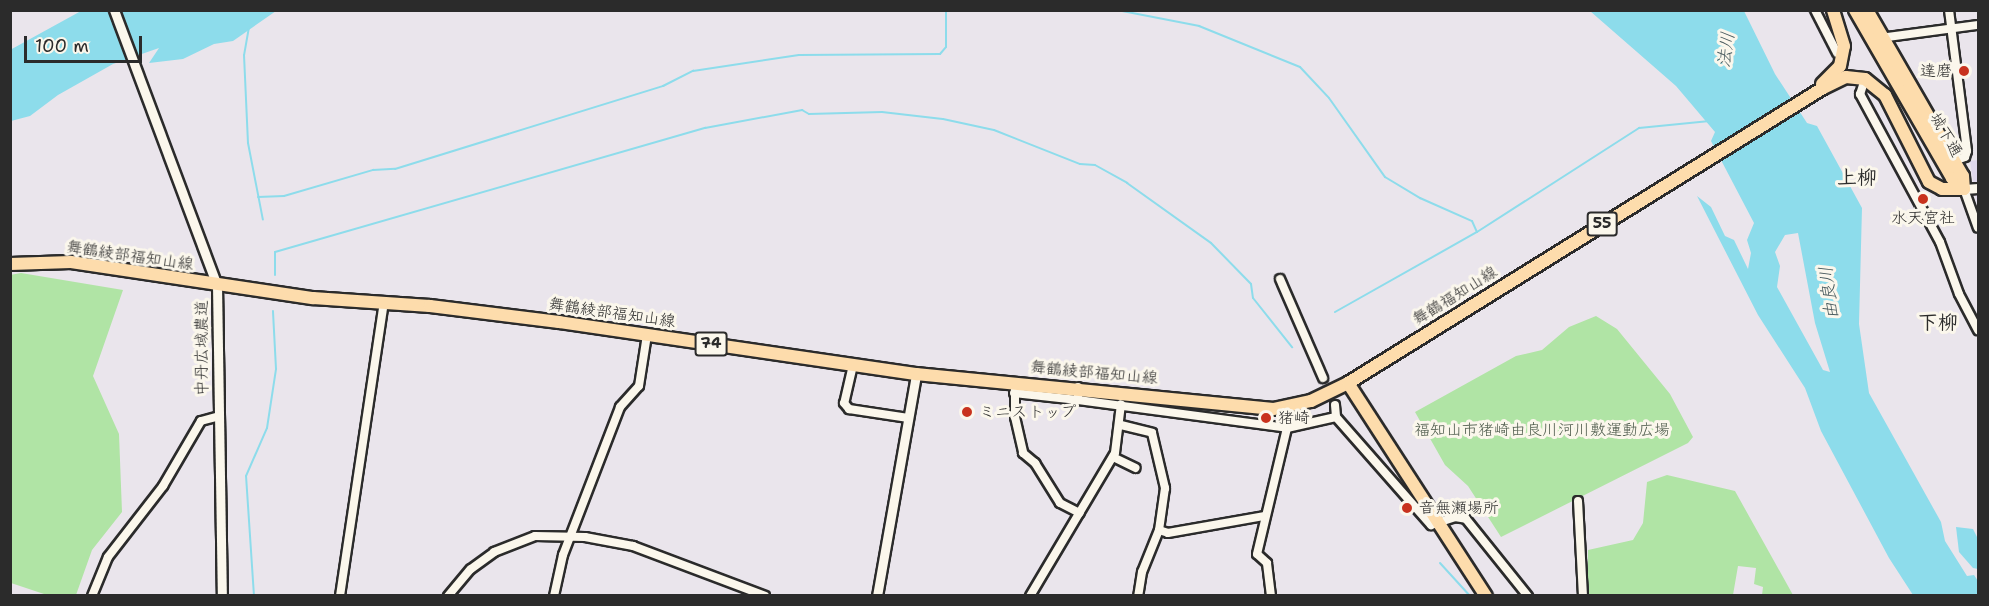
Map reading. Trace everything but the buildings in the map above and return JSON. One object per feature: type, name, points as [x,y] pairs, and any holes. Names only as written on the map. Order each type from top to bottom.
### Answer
[{"type":"main road","points":[[1833,10],[1843,36],[1838,59]]},
{"type":"main road","name":"城下通","points":[[1855,10],[1878,39],[1954,161],[1963,176],[1964,189]]},
{"type":"main road","name":"城下通","points":[[1867,10],[1878,39],[1952,178],[1964,189]]},
{"type":"main road","name":"舞鶴福知山線","points":[[1795,105],[1838,59]]},
{"type":"main road","name":"舞鶴福知山線","points":[[1348,383],[1795,105],[1846,77],[1865,79]]},
{"type":"main road","points":[[1865,79],[1885,95],[1929,182],[1941,189],[1964,189]]},
{"type":"main road","name":"舞鶴綾部福知山線","points":[[10,264],[71,262],[313,298],[384,303],[647,335],[916,374],[1078,394],[1273,409],[1311,401],[1348,383]]},
{"type":"main road","points":[[1348,383],[1442,524],[1486,596]]},
{"type":"street","name":"中丹広域農道","points":[[114,10],[217,285],[216,417],[222,596]]},
{"type":"street","points":[[1815,10],[1838,59]]},
{"type":"street","points":[[1949,10],[1966,151],[1965,157],[1954,161]]},
{"type":"street","points":[[1878,39],[1978,25]]},
{"type":"street","points":[[1865,79],[1860,94],[1940,242],[1959,294],[1978,330]]},
{"type":"street","points":[[1978,188],[1964,189],[1978,228]]},
{"type":"street","points":[[1281,279],[1283,292],[1323,378]]},
{"type":"street","points":[[340,596],[384,303]]},
{"type":"street","points":[[554,596],[559,566],[620,407],[639,386],[647,335]]},
{"type":"street","points":[[853,365],[844,403],[849,409],[908,418]]},
{"type":"street","points":[[877,596],[916,374]]},
{"type":"street","points":[[1014,387],[1023,453],[1035,464],[1060,503],[1080,513]]},
{"type":"street","points":[[1078,394],[1121,404],[1287,428],[1336,417]]},
{"type":"street","points":[[1030,596],[1113,457],[1121,425],[1121,404]]},
{"type":"street","points":[[1335,405],[1336,417],[1431,525],[1442,524],[1455,517],[1466,519],[1528,596]]},
{"type":"street","points":[[92,596],[108,557],[163,486],[201,421],[216,417]]},
{"type":"street","points":[[1121,425],[1152,433],[1165,488],[1159,530],[1142,572],[1138,596]]},
{"type":"street","points":[[1271,596],[1267,563],[1257,554],[1264,516],[1287,428]]},
{"type":"street","points":[[1113,457],[1136,468]]},
{"type":"street","points":[[1578,501],[1583,596]]},
{"type":"street","points":[[1159,530],[1168,533],[1264,516]]},
{"type":"street","points":[[448,596],[471,568],[503,547],[535,536],[600,538],[633,546],[765,596]]},
{"type":"shaded area","points":[[1978,160],[1978,211],[1970,161]]},
{"type":"green space","points":[[21,273],[123,290],[93,376],[119,434],[122,512],[92,550],[76,595],[47,595],[11,583],[10,275]]},
{"type":"green space","name":"福知山市猪崎由良川河川敷運動広場","points":[[1596,316],[1617,329],[1670,394],[1693,437],[1688,443],[1501,537],[1468,486],[1445,465],[1415,412],[1516,356],[1542,350],[1569,327]]},
{"type":"green space","points":[[1667,475],[1735,491],[1793,595],[1762,595],[1763,587],[1754,584],[1756,568],[1738,566],[1733,595],[1587,595],[1588,550],[1633,540],[1643,523],[1647,482]]},
{"type":"water","points":[[81,11],[276,11],[233,41],[214,44],[183,59],[149,63],[159,48],[113,64],[58,95],[30,116],[11,121],[10,50]]},
{"type":"water","points":[[1590,11],[1744,11],[1775,74],[1807,123],[1817,126],[1862,208],[1859,324],[1869,393],[1941,522],[1945,541],[1967,576],[1974,575],[1978,581],[1978,595],[1913,595],[1889,558],[1821,431],[1805,388],[1758,315],[1697,196],[1711,207],[1725,236],[1734,240],[1748,269],[1751,253],[1747,240],[1754,223],[1711,141],[1715,132],[1676,86]],"holes":[[[1798,233],[1815,323],[1830,372],[1823,370],[1777,287],[1780,266],[1775,252],[1785,235]]]},
{"type":"water","points":[[1956,527],[1973,529],[1978,539],[1978,569],[1973,568],[1959,552]]},
{"type":"waterway","points":[[258,197],[284,196],[373,170],[395,169],[663,86],[693,71],[799,55],[940,54],[946,47],[946,10]]},
{"type":"waterway","points":[[1117,10],[1199,26],[1300,67],[1329,98],[1385,177],[1420,198],[1472,221],[1477,232]]},
{"type":"waterway","points":[[249,27],[244,55],[248,143],[263,220]]},
{"type":"waterway","points":[[275,275],[275,252],[705,128],[802,110],[809,114],[882,112],[943,119],[994,130],[1080,164],[1095,165],[1127,183],[1211,243],[1251,284],[1253,298],[1292,347]]},
{"type":"waterway","points":[[1335,312],[1477,232],[1639,128],[1710,121]]},
{"type":"waterway","points":[[254,596],[246,476],[267,428],[276,369],[273,311]]},
{"type":"waterway","points":[[1440,563],[1470,596]]},
{"type":"tunnel","points":[[1323,378],[1335,405]]},
{"type":"place","name":"達磨","points":[[1964,71]]},
{"type":"place","name":"水天宮社","points":[[1923,199]]},
{"type":"place","name":"ミニストップ","points":[[967,412]]},
{"type":"place","name":"猪崎","points":[[1266,418]]},
{"type":"place","name":"音無瀬場所","points":[[1407,508]]},
{"type":"district","name":"上柳","points":[[1857,177]]},
{"type":"district","name":"下柳","points":[[1938,322]]},
{"type":"water label","name":"法川","points":[[1726,50]]},
{"type":"water label","name":"由良川","points":[[1829,293]]}]
